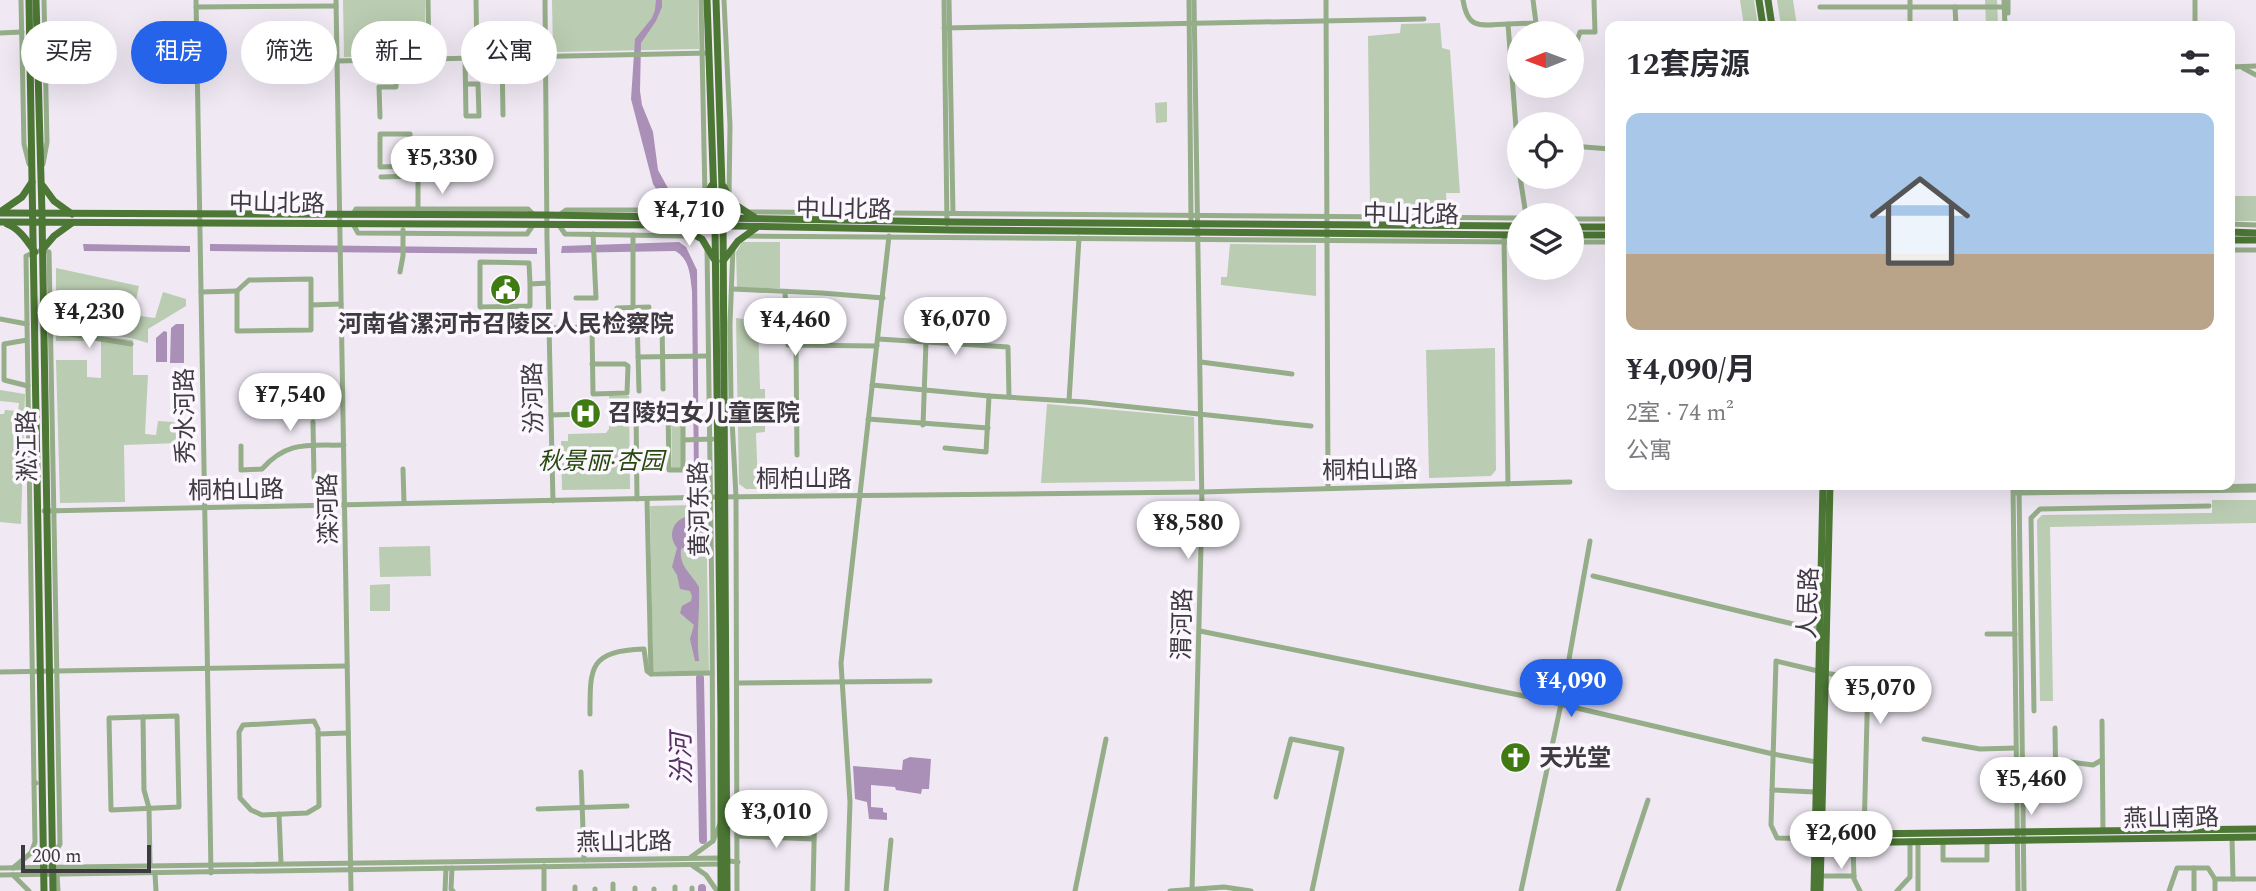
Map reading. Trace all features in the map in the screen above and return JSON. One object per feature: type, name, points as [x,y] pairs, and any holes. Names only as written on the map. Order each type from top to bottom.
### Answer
[{"type":"main road","name":"淞江路","points":[[29,0],[38,218],[37,511],[52,858],[44,891]]},
{"type":"main road","name":"淞江路","points":[[36,0],[36,178]]},
{"type":"main road","name":"黄河东路","points":[[707,0],[706,53],[713,184],[719,222]]},
{"type":"main road","name":"黄河东路","points":[[716,0],[722,183],[718,261],[717,497],[722,821],[727,891]]},
{"type":"main road","points":[[1759,0],[1762,21]]},
{"type":"main road","points":[[1768,0],[1771,21]]},
{"type":"main road","points":[[0,212],[22,197],[36,178],[46,193],[72,218],[38,251],[14,226],[0,222]]},
{"type":"main road","points":[[713,184],[700,205],[674,221],[702,239],[718,261],[757,223],[729,197],[722,183]]},
{"type":"main road","name":"中山北路","points":[[0,212],[38,218]]},
{"type":"main road","name":"中山北路","points":[[0,222],[38,218],[353,219],[547,215],[1198,236],[1326,224],[1507,237]]},
{"type":"main road","name":"中山北路","points":[[353,219],[403,224],[533,225],[674,221]]},
{"type":"main road","name":"中山北路","points":[[950,226],[1194,219],[1507,226]]},
{"type":"main road","points":[[1584,227],[1605,227]]},
{"type":"main road","points":[[2235,232],[2256,233]]},
{"type":"main road","points":[[1584,235],[1605,235]]},
{"type":"main road","points":[[2235,240],[2256,240]]},
{"type":"main road","name":"淞江路","points":[[38,251],[51,511],[38,782],[55,891]]},
{"type":"main road","name":"黄河东路","points":[[718,261],[712,356],[724,861],[719,891]]},
{"type":"main road","name":"人民路","points":[[1821,891],[1822,672],[1819,628],[1823,490]]},
{"type":"main road","name":"人民路","points":[[1814,891],[1820,839],[1815,792],[1830,490]]},
{"type":"main road","name":"燕山南路","points":[[2232,833],[2256,829]]},
{"type":"main road","name":"燕山南路","points":[[1820,839],[1853,843],[2020,835],[2232,833],[2256,836]]},
{"type":"main road","name":"燕山南路","points":[[1820,839],[1864,834],[1987,840],[2020,835]]},
{"type":"street","points":[[21,0],[22,21]]},
{"type":"street","points":[[36,178],[47,142],[44,0]]},
{"type":"street","points":[[428,0],[428,21]]},
{"type":"street","points":[[476,0],[476,21]]},
{"type":"street","name":"汾河路","points":[[545,0],[545,21]]},
{"type":"street","points":[[701,0],[706,53],[705,198]]},
{"type":"street","points":[[724,0],[730,138],[729,197]]},
{"type":"street","points":[[944,0],[947,28]]},
{"type":"street","points":[[949,0],[947,28],[950,226]]},
{"type":"street","name":"渭河路","points":[[1189,0],[1192,24],[1194,219],[1198,236],[1202,492],[1192,890]]},
{"type":"street","name":"渭河路","points":[[1192,24],[1195,0]]},
{"type":"street","points":[[1326,0],[1328,488]]},
{"type":"street","points":[[1463,0],[1466,16],[1473,23],[1507,24]]},
{"type":"street","points":[[1533,0],[1536,21]]},
{"type":"street","points":[[1584,32],[1595,32],[1594,0]]},
{"type":"street","points":[[2195,0],[2196,21]]},
{"type":"street","points":[[1820,7],[1910,3],[1955,7],[2006,2],[2006,21]]},
{"type":"street","points":[[196,4],[336,3]]},
{"type":"street","name":"滦河路","points":[[336,3],[336,21]]},
{"type":"street","points":[[1910,3],[1910,21]]},
{"type":"street","name":"秀水河路","points":[[196,4],[211,873]]},
{"type":"street","points":[[1955,7],[1956,21]]},
{"type":"street","points":[[947,28],[1424,19]]},
{"type":"street","points":[[0,33],[21,32]]},
{"type":"street","points":[[557,56],[706,53]]},
{"type":"street","points":[[337,61],[351,61]]},
{"type":"street","name":"滦河路","points":[[337,61],[351,891]]},
{"type":"street","points":[[2235,66],[2256,66]]},
{"type":"street","points":[[2240,66],[2256,75]]},
{"type":"street","points":[[23,84],[24,144],[36,178]]},
{"type":"street","points":[[380,117],[379,87],[396,87],[396,84]]},
{"type":"street","points":[[466,84],[478,84],[479,116],[466,116],[466,84]]},
{"type":"street","points":[[502,84],[503,115]]},
{"type":"street","name":"汾河路","points":[[545,84],[553,501]]},
{"type":"street","points":[[380,134],[410,134],[410,151],[410,166],[380,167],[380,134]]},
{"type":"street","points":[[1584,147],[1605,149]]},
{"type":"street","points":[[410,151],[418,151],[418,208]]},
{"type":"street","points":[[381,177],[418,176]]},
{"type":"street","points":[[533,225],[527,234],[358,233],[353,219],[356,209],[528,209],[534,215]]},
{"type":"street","points":[[558,216],[566,210],[689,212]]},
{"type":"street","points":[[745,213],[1079,239],[1198,236],[1327,242],[1507,239]]},
{"type":"street","points":[[745,236],[890,225],[950,213],[1194,219]]},
{"type":"street","points":[[1326,224],[1507,218]]},
{"type":"street","points":[[1584,219],[1605,219]]},
{"type":"street","points":[[400,272],[403,224]]},
{"type":"street","points":[[2235,224],[2256,225]]},
{"type":"street","points":[[559,225],[565,234],[685,236],[691,233]]},
{"type":"street","points":[[847,891],[850,802],[841,663],[890,225]]},
{"type":"street","points":[[576,298],[596,298],[593,234]]},
{"type":"street","points":[[633,235],[633,308]]},
{"type":"street","points":[[1504,238],[1508,484]]},
{"type":"street","points":[[1069,401],[1079,239]]},
{"type":"street","points":[[1584,242],[1605,242]]},
{"type":"street","points":[[638,357],[712,356],[706,245]]},
{"type":"street","points":[[733,246],[730,324],[736,497],[737,891]]},
{"type":"street","points":[[2235,250],[2256,250]]},
{"type":"street","points":[[45,672],[27,340],[26,256],[38,251],[49,252],[51,511]]},
{"type":"street","points":[[480,262],[529,263],[530,284],[530,306],[480,307],[480,262]]},
{"type":"street","points":[[201,292],[237,291],[248,280],[311,279],[311,330],[237,331],[237,291]]},
{"type":"street","points":[[530,284],[548,284]]},
{"type":"street","points":[[733,289],[883,299]]},
{"type":"street","points":[[785,292],[788,345],[926,342],[1008,348],[1009,397]]},
{"type":"street","points":[[311,305],[341,304]]},
{"type":"street","points":[[617,308],[649,307]]},
{"type":"street","points":[[637,317],[639,391]]},
{"type":"street","points":[[662,318],[663,388]]},
{"type":"street","points":[[0,319],[27,324]]},
{"type":"street","points":[[549,328],[592,327],[592,364],[593,394],[627,393],[628,366],[592,364]]},
{"type":"street","points":[[51,331],[131,344]]},
{"type":"street","points":[[27,340],[4,344],[4,380],[28,386]]},
{"type":"street","points":[[923,425],[926,342]]},
{"type":"street","points":[[796,345],[797,454]]},
{"type":"street","points":[[1200,362],[1292,374]]},
{"type":"street","points":[[872,385],[1069,401],[1311,426]]},
{"type":"street","points":[[945,448],[986,452],[989,396]]},
{"type":"street","points":[[638,499],[636,409],[668,408],[683,408],[683,470],[669,470],[668,408]]},
{"type":"street","points":[[551,415],[584,414]]},
{"type":"street","points":[[868,419],[988,428]]},
{"type":"street","points":[[313,422],[314,478]]},
{"type":"street","points":[[683,440],[713,439]]},
{"type":"street","points":[[241,446],[241,470],[262,469],[272,458],[294,446],[344,444]]},
{"type":"street","points":[[403,469],[404,503]]},
{"type":"street","name":"桐柏山路","points":[[37,511],[717,497],[1202,492],[1570,482]]},
{"type":"street","points":[[2235,488],[2256,488]]},
{"type":"street","points":[[2017,490],[2079,494],[2195,490]]},
{"type":"street","points":[[2017,490],[2021,664],[2018,891]]},
{"type":"street","points":[[2017,490],[2016,748],[2024,891]]},
{"type":"street","points":[[2188,492],[2188,506]]},
{"type":"street","points":[[2079,494],[2079,508]]},
{"type":"street","points":[[713,841],[712,673],[717,497]]},
{"type":"street","points":[[647,499],[652,674]]},
{"type":"street","points":[[2034,711],[2031,518],[2040,509],[2209,506]]},
{"type":"street","points":[[1521,891],[1561,704],[1590,541]]},
{"type":"street","points":[[2020,559],[2031,559]]},
{"type":"street","points":[[1593,576],[1819,628]]},
{"type":"street","points":[[1200,631],[1561,704],[1816,762]]},
{"type":"street","points":[[1987,634],[2015,634]]},
{"type":"street","points":[[590,714],[590,675],[595,663],[621,650],[644,649],[647,671],[652,674],[712,673]]},
{"type":"street","points":[[1820,839],[1776,838],[1771,825],[1776,661],[1868,680],[1864,834]]},
{"type":"street","points":[[2021,664],[2033,664]]},
{"type":"street","points":[[0,672],[347,666]]},
{"type":"street","points":[[738,683],[930,681]]},
{"type":"street","points":[[177,716],[179,807],[149,808],[111,810],[109,718],[177,716]]},
{"type":"street","points":[[143,717],[144,790],[149,808],[150,865]]},
{"type":"street","points":[[314,721],[318,734],[319,806],[307,813],[262,815],[251,810],[240,798],[239,732],[243,725],[314,721]]},
{"type":"street","points":[[2102,721],[2103,835]]},
{"type":"street","points":[[2055,727],[2056,796]]},
{"type":"street","points":[[318,734],[348,733]]},
{"type":"street","points":[[1075,891],[1106,739]]},
{"type":"street","points":[[1276,797],[1291,739],[1342,749],[1312,891]]},
{"type":"street","points":[[1924,739],[1979,749],[2016,748]]},
{"type":"street","points":[[2055,760],[2093,765],[2102,760]]},
{"type":"street","points":[[581,772],[584,860]]},
{"type":"street","points":[[29,891],[13,872],[31,853],[35,842],[38,782]]},
{"type":"street","points":[[1772,790],[1815,792]]},
{"type":"street","points":[[813,891],[815,798]]},
{"type":"street","points":[[1618,891],[1648,800]]},
{"type":"street","points":[[538,809],[628,806]]},
{"type":"street","points":[[279,814],[281,863]]},
{"type":"street","points":[[719,891],[690,861],[713,841],[722,821]]},
{"type":"street","points":[[2232,833],[2234,879]]},
{"type":"street","points":[[738,836],[814,838]]},
{"type":"street","points":[[1939,838],[1943,860],[1987,860],[1987,840]]},
{"type":"street","points":[[886,891],[891,840]]},
{"type":"street","points":[[1897,891],[1910,877],[1914,841]]},
{"type":"street","points":[[1914,841],[1918,891]]},
{"type":"street","points":[[1853,843],[1854,876],[1860,891]]},
{"type":"street","name":"燕山北路","points":[[0,874],[211,864],[544,864],[584,860],[738,862]]},
{"type":"street","name":"燕山北路","points":[[50,871],[155,874],[690,861]]},
{"type":"street","points":[[544,864],[544,891]]},
{"type":"street","points":[[2169,891],[2177,868],[2208,867],[2215,879],[2215,891]]},
{"type":"street","name":"燕山北路","points":[[0,868],[13,872]]},
{"type":"street","points":[[444,891],[449,868]]},
{"type":"street","points":[[449,868],[453,891]]},
{"type":"street","points":[[2194,868],[2194,891]]},
{"type":"street","points":[[155,874],[156,891]]},
{"type":"street","points":[[1821,876],[1854,876]]},
{"type":"street","points":[[2215,879],[2256,879]]},
{"type":"street","points":[[712,882],[712,891]]},
{"type":"street","points":[[1170,891],[1224,887],[1251,891]]},
{"type":"green space","points":[[343,0],[425,0],[425,21],[351,21],[351,57],[344,57]]},
{"type":"green space","points":[[552,0],[698,0],[699,49],[557,52],[557,21],[552,21]]},
{"type":"green space","points":[[1740,0],[1754,0],[1757,21],[1743,21]]},
{"type":"green space","points":[[1777,0],[1793,0],[1796,21],[1780,21]]},
{"type":"green space","points":[[1985,0],[1997,0],[1998,21],[1986,21]]},
{"type":"green space","points":[[1440,23],[1442,48],[1450,50],[1460,193],[1446,193],[1447,211],[1370,210],[1368,36],[1400,33],[1401,24]]},
{"type":"green space","points":[[1167,102],[1167,122],[1156,123],[1155,103]]},
{"type":"green space","points":[[2235,196],[2256,196],[2256,221],[2235,221]]},
{"type":"green space","points":[[742,242],[780,242],[780,288],[737,288],[736,252]]},
{"type":"green space","points":[[1230,244],[1316,245],[1316,296],[1221,285],[1221,277],[1227,277]]},
{"type":"green space","points":[[56,268],[139,286],[133,315],[155,318],[163,292],[186,299],[186,306],[148,329],[148,343],[125,337],[86,334],[86,341],[56,341]]},
{"type":"green space","points":[[736,318],[758,321],[760,389],[765,389],[765,432],[756,433],[758,489],[746,489],[739,484]]},
{"type":"green space","points":[[101,336],[133,340],[133,375],[148,375],[145,434],[156,435],[158,421],[189,423],[190,458],[179,457],[178,443],[124,445],[125,502],[60,503],[56,360],[87,360],[87,377],[101,378]]},
{"type":"green space","points":[[1495,348],[1496,470],[1491,476],[1429,478],[1426,350]]},
{"type":"green space","points":[[0,390],[25,394],[21,524],[0,522],[0,414],[4,414],[5,410],[18,411],[19,403],[0,401]]},
{"type":"green space","name":"秋景丽·杏园","points":[[609,396],[629,396],[630,489],[562,490],[561,441],[568,441],[568,434],[606,433],[609,429]]},
{"type":"green space","points":[[1047,404],[1194,417],[1195,481],[1041,483]]},
{"type":"green space","points":[[671,409],[681,409],[681,468],[672,468]]},
{"type":"green space","points":[[2212,500],[2256,500],[2256,523],[2050,527],[2053,701],[2040,701],[2037,520],[2042,515],[2212,513]]},
{"type":"green space","points":[[650,506],[701,506],[706,512],[709,671],[653,671]]},
{"type":"green space","points":[[430,546],[431,576],[380,577],[379,547]]},
{"type":"green space","points":[[390,584],[390,611],[370,611],[370,585]]},
{"type":"shaded area","points":[[656,0],[662,0],[662,7],[641,43],[640,91],[642,105],[653,132],[658,170],[675,201],[664,201],[653,184],[631,99],[635,39],[652,18]]},
{"type":"shaded area","points":[[679,242],[686,247],[697,270],[699,488],[692,489],[692,291],[690,273],[684,258],[675,251],[561,253],[562,246]]},
{"type":"shaded area","points":[[83,244],[190,246],[190,252],[84,251]]},
{"type":"shaded area","points":[[210,244],[537,248],[537,254],[210,251]]},
{"type":"shaded area","points":[[176,324],[184,324],[184,363],[170,363],[171,328]]},
{"type":"shaded area","points":[[164,331],[167,332],[167,362],[156,362],[156,338]]},
{"type":"shaded area","points":[[691,509],[697,509],[697,537],[681,549],[681,555],[684,565],[699,587],[699,661],[695,661],[690,639],[694,625],[680,613],[682,606],[691,601],[692,596],[690,591],[680,589],[672,567],[677,548],[672,538],[673,528],[679,520],[689,516]]},
{"type":"shaded area","points":[[910,757],[931,759],[929,789],[922,789],[921,794],[896,790],[895,787],[871,785],[871,807],[883,808],[883,812],[887,813],[887,820],[869,819],[867,802],[855,799],[853,766],[902,770],[903,760]]},
{"type":"waterway","name":"汾河","points":[[700,678],[703,840]]},
{"type":"place","name":"河南省漯河市召陵区人民检察院","points":[[506,290]]},
{"type":"place","name":"召陵妇女儿童医院","points":[[585,413]]},
{"type":"place","name":"天光堂","points":[[1516,758]]}]
